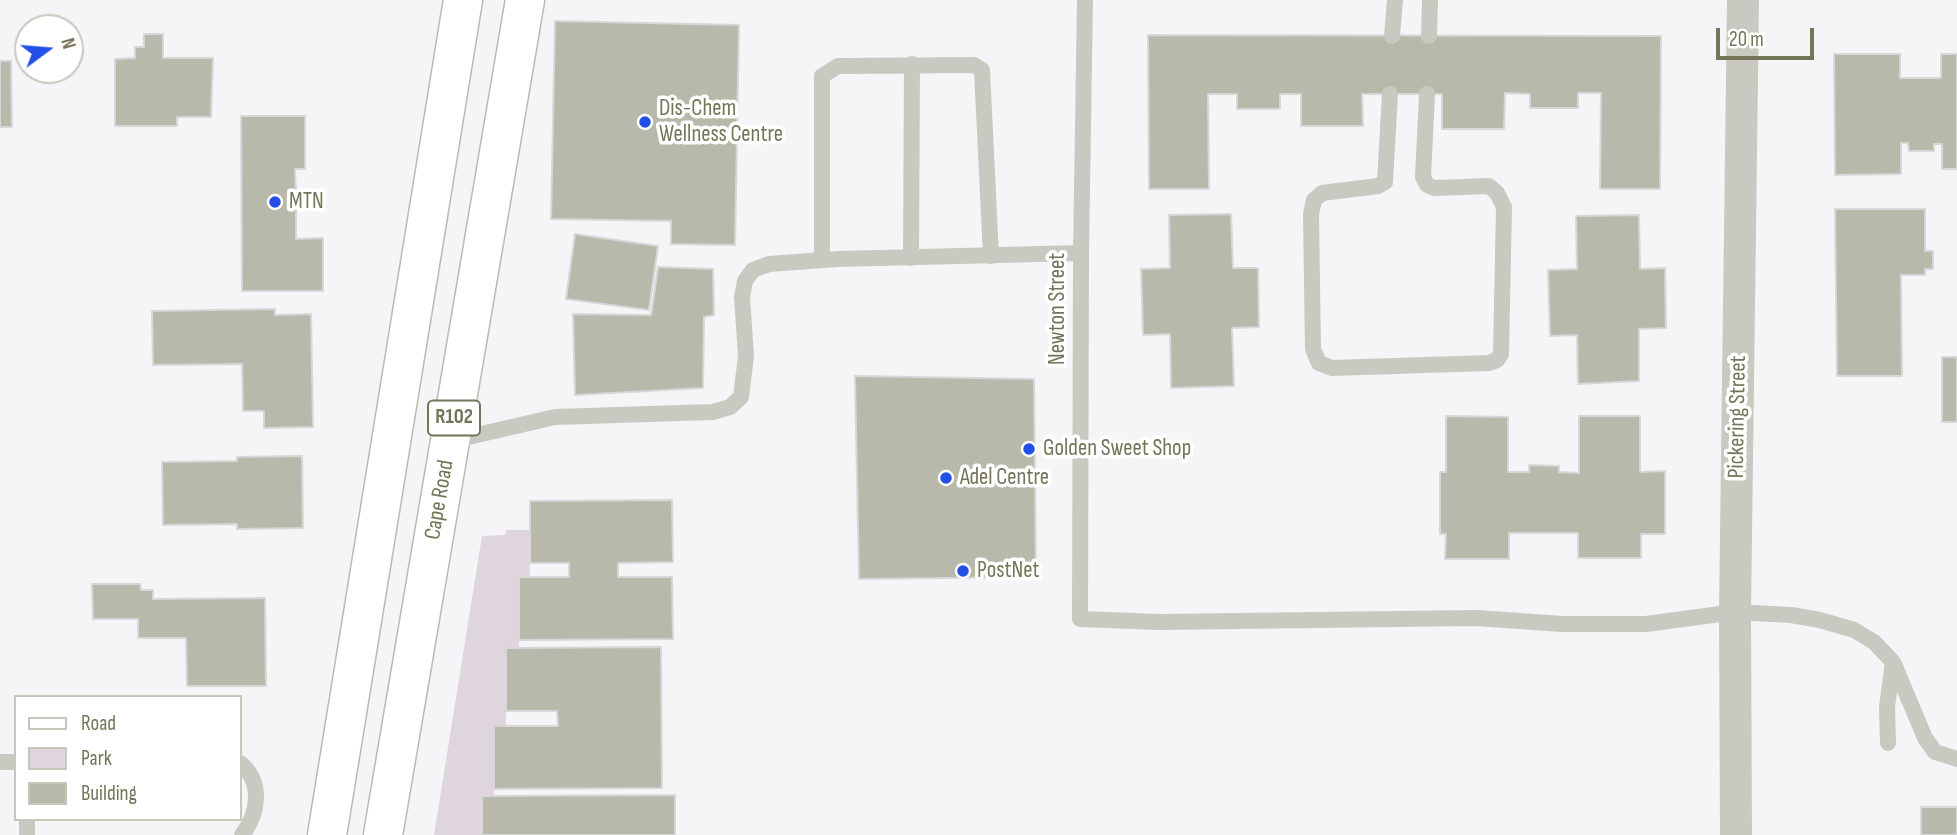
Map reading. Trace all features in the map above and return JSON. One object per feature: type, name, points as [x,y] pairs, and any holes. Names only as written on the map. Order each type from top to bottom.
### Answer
[{"type":"main road","name":"R102","points":[[327,835],[463,0]]},
{"type":"main road","name":"Cape Road","points":[[383,835],[525,0]]},
{"type":"street","name":"Pickering Street","points":[[1736,835],[1735,612],[1743,0]]},
{"type":"lane","name":"Newton Street","points":[[1085,0],[1080,619],[1159,622],[1477,618],[1562,624],[1646,624],[1735,612]]},
{"type":"lane","points":[[1392,36],[1395,0]]},
{"type":"lane","points":[[1429,36],[1430,0]]},
{"type":"lane","points":[[822,260],[822,76],[838,66],[912,64],[974,65],[982,70],[991,256]]},
{"type":"lane","points":[[911,258],[912,64]]},
{"type":"lane","points":[[1390,94],[1385,182],[1378,186],[1322,193],[1314,200],[1311,214],[1313,349],[1319,363],[1332,368],[1489,363],[1497,360],[1501,354],[1504,207],[1497,193],[1489,186],[1434,188],[1427,185],[1423,177],[1427,94]]},
{"type":"lane","points":[[450,441],[555,417],[713,412],[730,407],[741,397],[746,356],[743,297],[745,281],[753,270],[769,264],[822,260],[1081,253]]},
{"type":"lane","points":[[1735,612],[1791,615],[1820,620],[1854,630],[1874,642],[1893,662],[1925,738],[1935,752],[1957,759]]},
{"type":"lane","points":[[1888,743],[1887,707],[1893,662]]},
{"type":"lane","points":[[242,765],[255,783],[257,802],[250,824],[242,835]]},
{"type":"green space","points":[[506,530],[529,530],[530,578],[519,578],[519,648],[506,649],[506,726],[494,726],[494,796],[482,797],[482,835],[434,835],[482,536],[505,535]]},
{"type":"building","name":"Dis-Chem Wellness Centre","points":[[555,21],[739,25],[735,245],[671,244],[671,221],[551,219]]},
{"type":"building","points":[[144,34],[163,34],[163,58],[213,58],[211,117],[177,117],[177,126],[115,126],[115,59],[135,58],[135,47],[144,47]]},
{"type":"building","points":[[1148,35],[1661,36],[1660,189],[1600,189],[1601,93],[1578,93],[1578,108],[1530,108],[1530,94],[1505,93],[1504,129],[1442,129],[1442,94],[1362,94],[1363,126],[1301,126],[1301,94],[1280,94],[1280,109],[1237,109],[1237,94],[1208,94],[1209,189],[1149,189]]},
{"type":"building","points":[[1834,54],[1900,54],[1900,78],[1941,78],[1941,54],[1957,54],[1957,169],[1942,169],[1942,144],[1934,144],[1934,151],[1909,151],[1908,143],[1901,143],[1901,174],[1835,175]]},
{"type":"building","points":[[0,61],[11,61],[12,127],[0,127]]},
{"type":"building","name":"MTN","points":[[241,116],[305,116],[305,169],[295,169],[296,194],[307,195],[307,210],[296,210],[296,239],[323,238],[323,291],[242,291]]},
{"type":"building","points":[[1835,209],[1925,209],[1925,251],[1933,251],[1933,269],[1925,269],[1925,275],[1901,275],[1902,376],[1837,376]]},
{"type":"building","points":[[1231,214],[1233,268],[1258,268],[1259,327],[1232,328],[1234,386],[1171,388],[1170,334],[1143,335],[1141,269],[1170,268],[1169,215]]},
{"type":"building","points":[[1639,215],[1640,269],[1665,268],[1666,328],[1639,329],[1639,381],[1578,384],[1577,335],[1550,336],[1548,270],[1577,269],[1576,216]]},
{"type":"building","points":[[575,234],[658,246],[649,310],[566,299]]},
{"type":"building","points":[[658,267],[713,269],[714,315],[704,317],[703,388],[575,395],[573,314],[651,315]]},
{"type":"building","points":[[275,309],[275,315],[311,314],[313,427],[264,428],[264,411],[243,411],[242,364],[153,365],[152,311]]},
{"type":"building","points":[[1942,357],[1957,357],[1957,422],[1942,422]]},
{"type":"building","name":"Adel Centre","points":[[855,376],[1034,379],[1036,577],[859,579]]},
{"type":"building","points":[[1446,416],[1508,417],[1508,472],[1529,472],[1529,465],[1559,466],[1559,472],[1579,473],[1579,416],[1640,416],[1640,472],[1665,471],[1665,534],[1641,534],[1641,558],[1578,558],[1578,533],[1509,533],[1509,559],[1445,559],[1446,534],[1440,534],[1440,472],[1446,472]]},
{"type":"building","points":[[302,456],[303,528],[237,529],[237,524],[163,525],[162,462],[237,461],[237,457]]},
{"type":"building","points":[[672,500],[673,562],[618,563],[618,577],[672,577],[673,639],[519,640],[519,577],[569,577],[569,563],[530,563],[530,501]]},
{"type":"building","points":[[92,584],[140,584],[141,590],[153,590],[153,599],[265,598],[266,686],[187,686],[186,638],[138,638],[138,619],[93,619]]},
{"type":"building","points":[[661,647],[662,788],[494,789],[494,726],[558,726],[557,711],[506,711],[506,648]]},
{"type":"building","points":[[675,795],[675,835],[482,835],[482,796]]},
{"type":"building","points":[[1921,807],[1957,807],[1957,835],[1921,835]]},
{"type":"place","name":"Dis-Chem Wellness Centre","points":[[645,122]]},
{"type":"place","name":"MTN","points":[[275,202]]},
{"type":"place","name":"Golden Sweet Shop","points":[[1029,449]]},
{"type":"place","name":"Adel Centre","points":[[946,478]]},
{"type":"place","name":"PostNet","points":[[963,571]]}]
